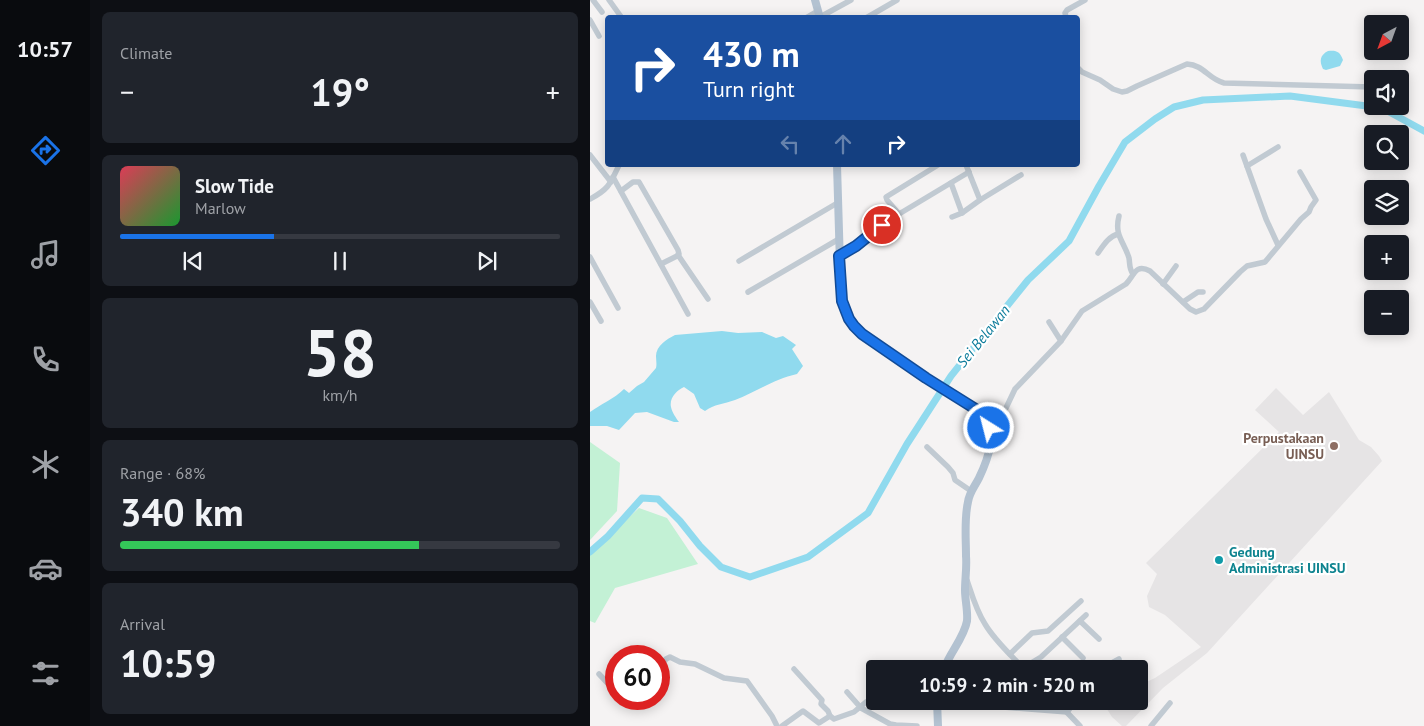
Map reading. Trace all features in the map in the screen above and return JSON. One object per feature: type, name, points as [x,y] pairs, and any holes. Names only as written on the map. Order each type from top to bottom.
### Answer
[{"type":"main road","points":[[816,0],[819,15]]},
{"type":"main road","points":[[837,167],[842,301],[849,319],[862,334],[981,413],[989,428],[991,445],[988,457],[971,491],[967,506],[965,588],[967,621],[962,635],[948,660]]},
{"type":"main road","points":[[937,710],[938,726]]},
{"type":"street","points":[[593,0],[602,12]]},
{"type":"street","points":[[609,0],[620,15]]},
{"type":"street","points":[[819,15],[851,0]]},
{"type":"street","points":[[871,15],[897,0]]},
{"type":"street","points":[[1066,15],[1067,10],[1085,0]]},
{"type":"street","points":[[590,20],[599,36]]},
{"type":"street","points":[[1080,70],[1113,89],[1122,92],[1187,64],[1203,69],[1215,80],[1224,82],[1364,88]]},
{"type":"street","points":[[1247,166],[1278,147]]},
{"type":"street","points":[[590,155],[621,191],[688,314]]},
{"type":"street","points":[[1243,155],[1266,219],[1278,245]]},
{"type":"street","points":[[590,198],[602,193],[612,180],[617,167]]},
{"type":"street","points":[[899,214],[886,197],[935,167]]},
{"type":"street","points":[[967,167],[980,200]]},
{"type":"street","points":[[839,256],[899,214],[969,172]]},
{"type":"street","points":[[989,428],[1006,408],[1015,389],[1061,341],[1084,309],[1129,282],[1138,269],[1150,271],[1190,309],[1196,312],[1204,309],[1211,303],[1247,266],[1265,262],[1309,212],[1316,200],[1300,172]]},
{"type":"street","points":[[952,217],[962,213],[1021,175]]},
{"type":"street","points":[[621,191],[633,182],[639,182],[678,250],[678,255],[708,299]]},
{"type":"street","points":[[951,183],[962,213]]},
{"type":"street","points":[[739,261],[839,202]]},
{"type":"street","points":[[1119,216],[1118,234],[1129,258],[1130,270],[1133,274]]},
{"type":"street","points":[[1098,253],[1110,238],[1118,234]]},
{"type":"street","points":[[748,292],[839,239]]},
{"type":"street","points":[[661,264],[678,255]]},
{"type":"street","points":[[590,257],[618,308]]},
{"type":"street","points":[[1163,284],[1176,266]]},
{"type":"street","points":[[1183,302],[1198,292],[1204,292]]},
{"type":"street","points":[[590,302],[601,321]]},
{"type":"street","points":[[1049,322],[1061,341]]},
{"type":"street","points":[[927,447],[948,467],[953,473],[955,480],[971,491]]},
{"type":"street","points":[[966,577],[975,604],[985,625],[1016,660]]},
{"type":"street","points":[[1010,654],[1032,633],[1048,631],[1081,601]]},
{"type":"street","points":[[1036,660],[1086,615]]},
{"type":"street","points":[[1080,621],[1099,639]]},
{"type":"street","points":[[1062,637],[1083,658]]},
{"type":"street","points":[[670,657],[680,662],[694,664],[724,678],[747,681],[777,726]]},
{"type":"street","points":[[794,669],[822,700],[820,704],[833,719],[860,708],[866,702]]},
{"type":"street","points":[[599,674],[605,680]]},
{"type":"street","points":[[847,692],[860,708],[890,724],[917,726]]},
{"type":"street","points":[[1151,726],[1170,703]]},
{"type":"street","points":[[1040,710],[1066,712],[1080,726]]},
{"type":"street","points":[[782,726],[804,711],[819,723],[830,716]]},
{"type":"shaded area","points":[[1276,388],[1303,415],[1329,392],[1359,440],[1371,447],[1382,461],[1207,653],[1163,688],[1148,703],[1148,681],[1201,647],[1165,615],[1149,607],[1147,596],[1157,574],[1146,563],[1279,432],[1255,410]]},
{"type":"shaded area","points":[[1108,710],[1142,710],[1126,726],[1122,726]]},
{"type":"green space","points":[[590,442],[620,463],[617,511],[590,540]]},
{"type":"green space","points":[[639,508],[667,518],[698,564],[615,588],[595,623],[590,621],[590,553]]},
{"type":"water","points":[[1328,51],[1339,53],[1343,60],[1340,66],[1326,70],[1323,69],[1321,58]]},
{"type":"water","points":[[722,331],[738,333],[762,332],[776,338],[783,336],[796,345],[792,349],[803,366],[797,374],[705,411],[700,408],[694,394],[684,387],[671,400],[672,411],[679,422],[647,412],[635,413],[619,430],[607,426],[590,426],[590,412],[624,389],[629,393],[644,382],[656,368],[656,352],[665,341],[675,335]]},
{"type":"waterway","name":"Sei Belawan","points":[[590,552],[608,536],[642,498],[658,499],[721,567],[750,577],[808,557],[868,513],[907,444],[951,376],[1028,280],[1069,241],[1125,142],[1174,107],[1203,100],[1290,96],[1382,108],[1424,131]]},
{"type":"place","name":"Perpustakaan UINSU","points":[[1334,446]]},
{"type":"place","name":"Gedung Administrasi UINSU","points":[[1219,560]]},
{"type":"route","points":[[882,225],[856,246],[839,256],[841,297],[849,319],[862,334],[981,413],[989,428]]}]
